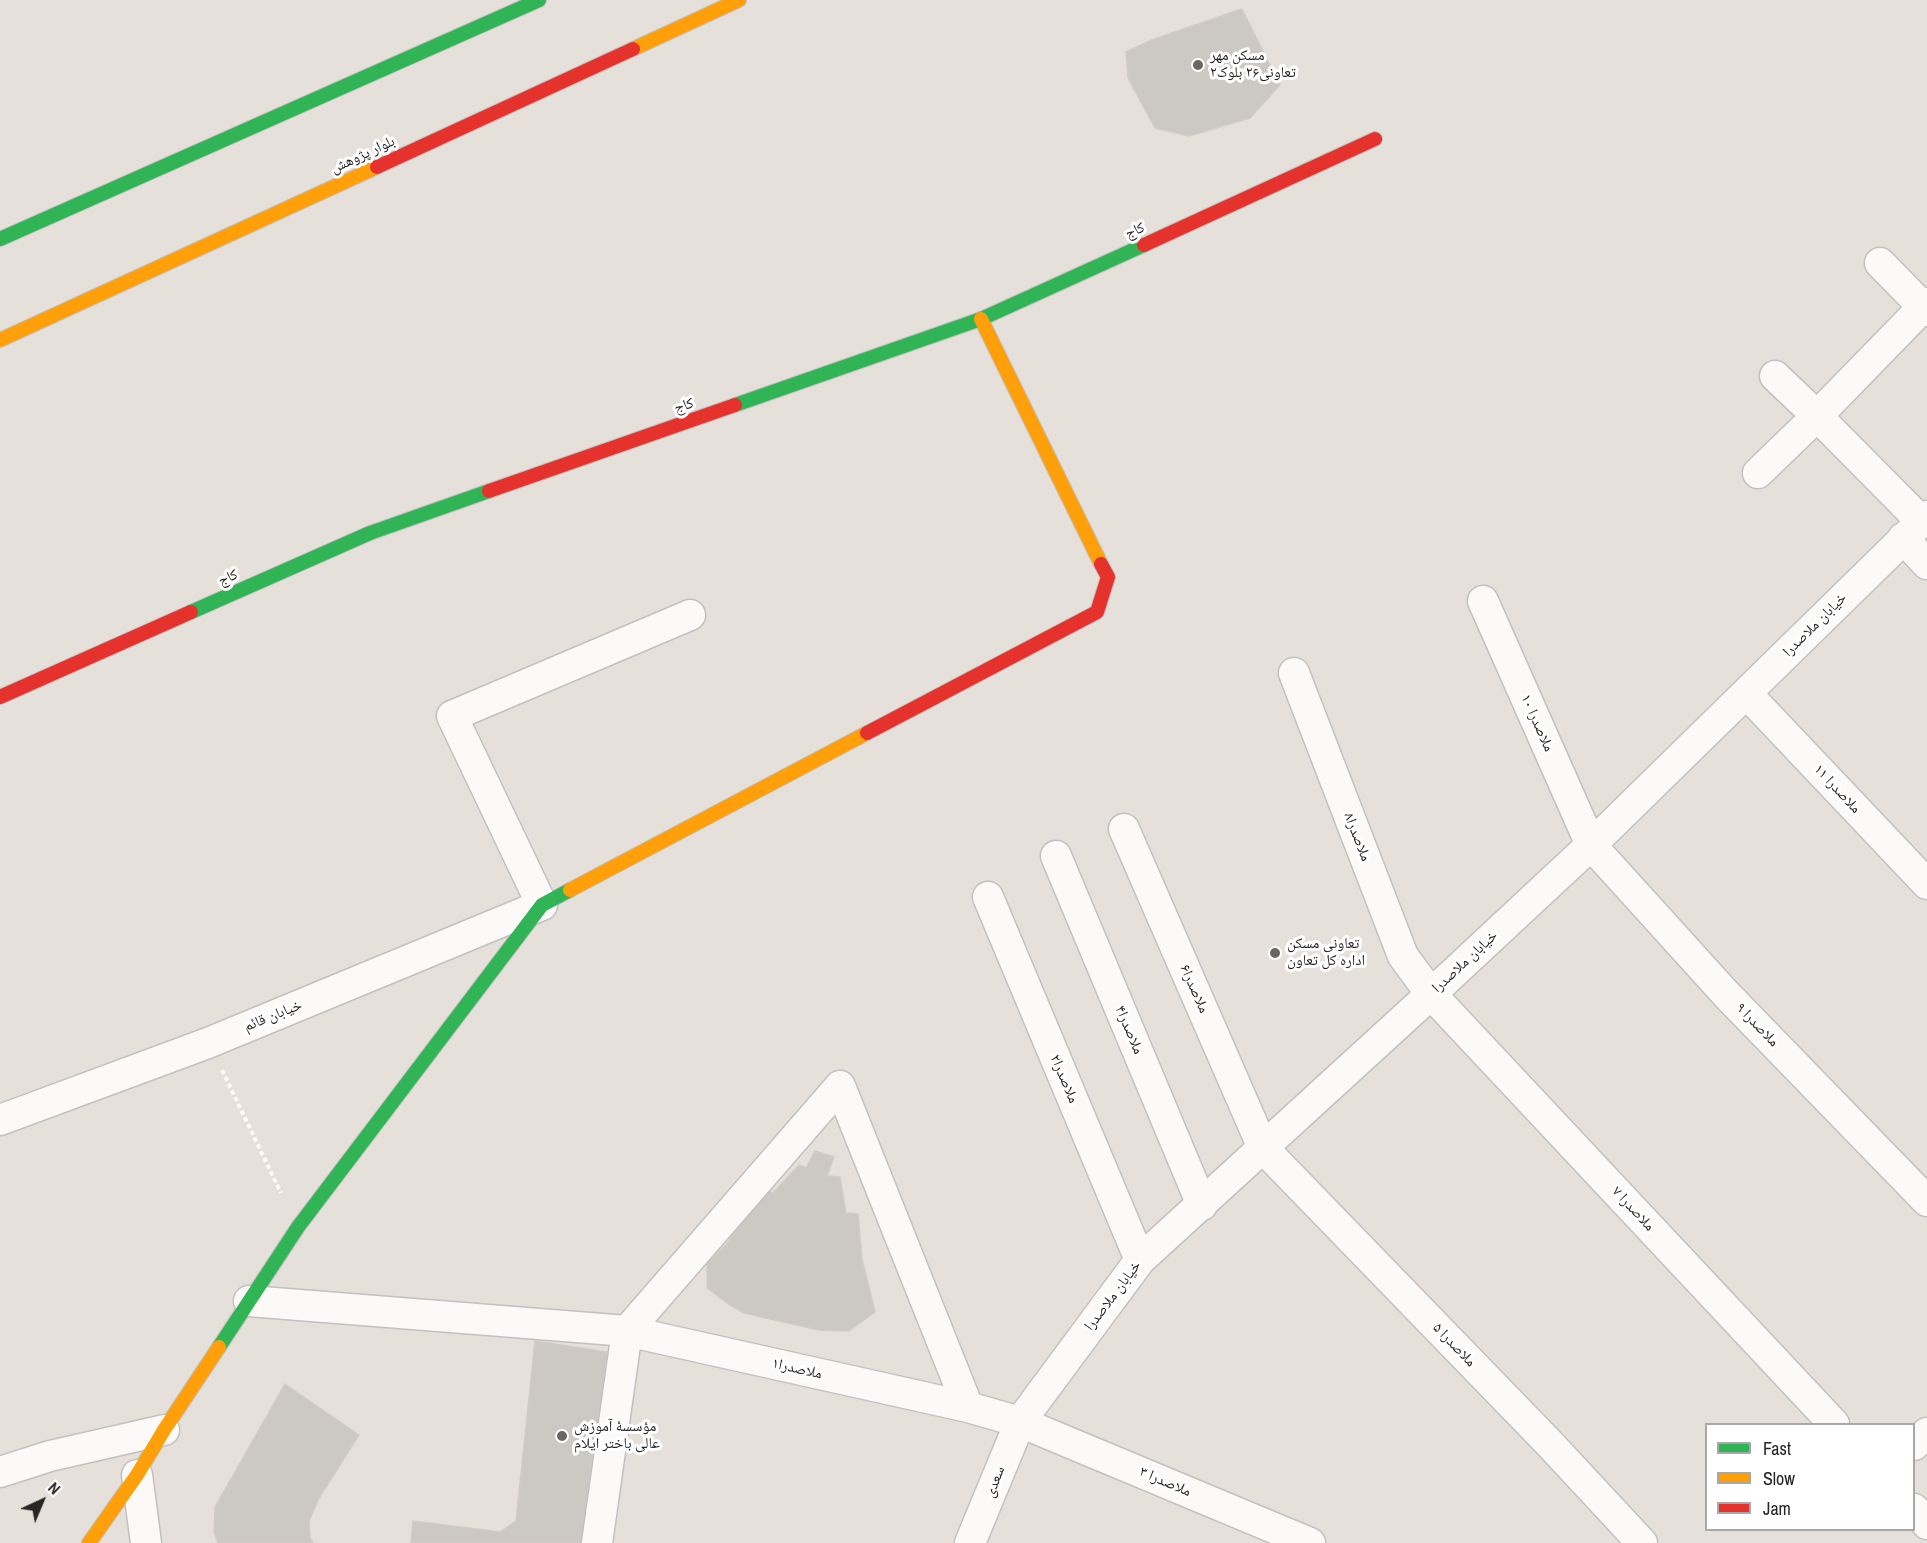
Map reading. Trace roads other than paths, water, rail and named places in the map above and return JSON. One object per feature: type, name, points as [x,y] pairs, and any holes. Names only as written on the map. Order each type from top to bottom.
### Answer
[{"type":"street","points":[[0,239],[538,0]]},
{"type":"street","name":"بلوار پژوهش","points":[[0,340],[739,0]]},
{"type":"street","name":"کاج","points":[[0,697],[370,533],[981,319],[1375,139]]},
{"type":"street","points":[[1758,473],[1926,307],[1880,263]]},
{"type":"street","points":[[89,1543],[137,1474],[298,1227],[542,905],[1097,612],[1107,578],[981,319]]},
{"type":"street","points":[[1775,376],[1817,416],[1917,525],[1927,564]]},
{"type":"street","name":"خیابان ملاصدرا","points":[[1020,1422],[1140,1260],[1591,845],[1917,525]]},
{"type":"street","name":"ملاصدرا ۱۰","points":[[1483,601],[1591,845]]},
{"type":"street","points":[[542,905],[452,716],[690,615]]},
{"type":"street","name":"ملاصدرا۸","points":[[1294,673],[1402,956],[1431,994]]},
{"type":"street","name":"ملاصدرا ۱۱","points":[[1747,694],[1927,884]]},
{"type":"street","name":"ملاصدرا۶","points":[[1124,829],[1263,1148]]},
{"type":"street","name":"ملاصدرا ۹","points":[[1591,845],[1726,994],[1927,1202]]},
{"type":"street","name":"ملاصدرا۴","points":[[1056,856],[1202,1204]]},
{"type":"street","name":"ملاصدرا۲","points":[[988,897],[1140,1260]]},
{"type":"street","name":"خیابان قائم","points":[[0,1120],[208,1043],[542,905]]},
{"type":"street","name":"ملاصدرا ۷","points":[[1431,994],[1832,1423]]},
{"type":"street","points":[[597,1543],[627,1331],[840,1086],[968,1407]]},
{"type":"street","name":"ملاصدرا ۵","points":[[1263,1148],[1549,1443],[1642,1543]]},
{"type":"street","name":"ملاصدرا۱","points":[[249,1301],[627,1331],[968,1407],[1020,1422]]},
{"type":"street","name":"سعدی","points":[[970,1543],[1020,1422]]},
{"type":"street","name":"ملاصدرا ۳","points":[[1020,1422],[1310,1543]]},
{"type":"street","points":[[0,1472],[50,1456],[164,1430]]},
{"type":"street","points":[[1915,1444],[1927,1433]]},
{"type":"street","points":[[137,1474],[146,1543]]},
{"type":"street","points":[[1915,1510],[1927,1524]]},
{"type":"place","name":"مسکن مهر تعاونی۲۶ بلوک۲","points":[[1198,65]]},
{"type":"place","name":"تعاونی مسکن اداره کل تعاون","points":[[1275,953]]},
{"type":"place","name":"مؤسسهٔ آموزش عالی باختر ایلام","points":[[562,1436]]}]
